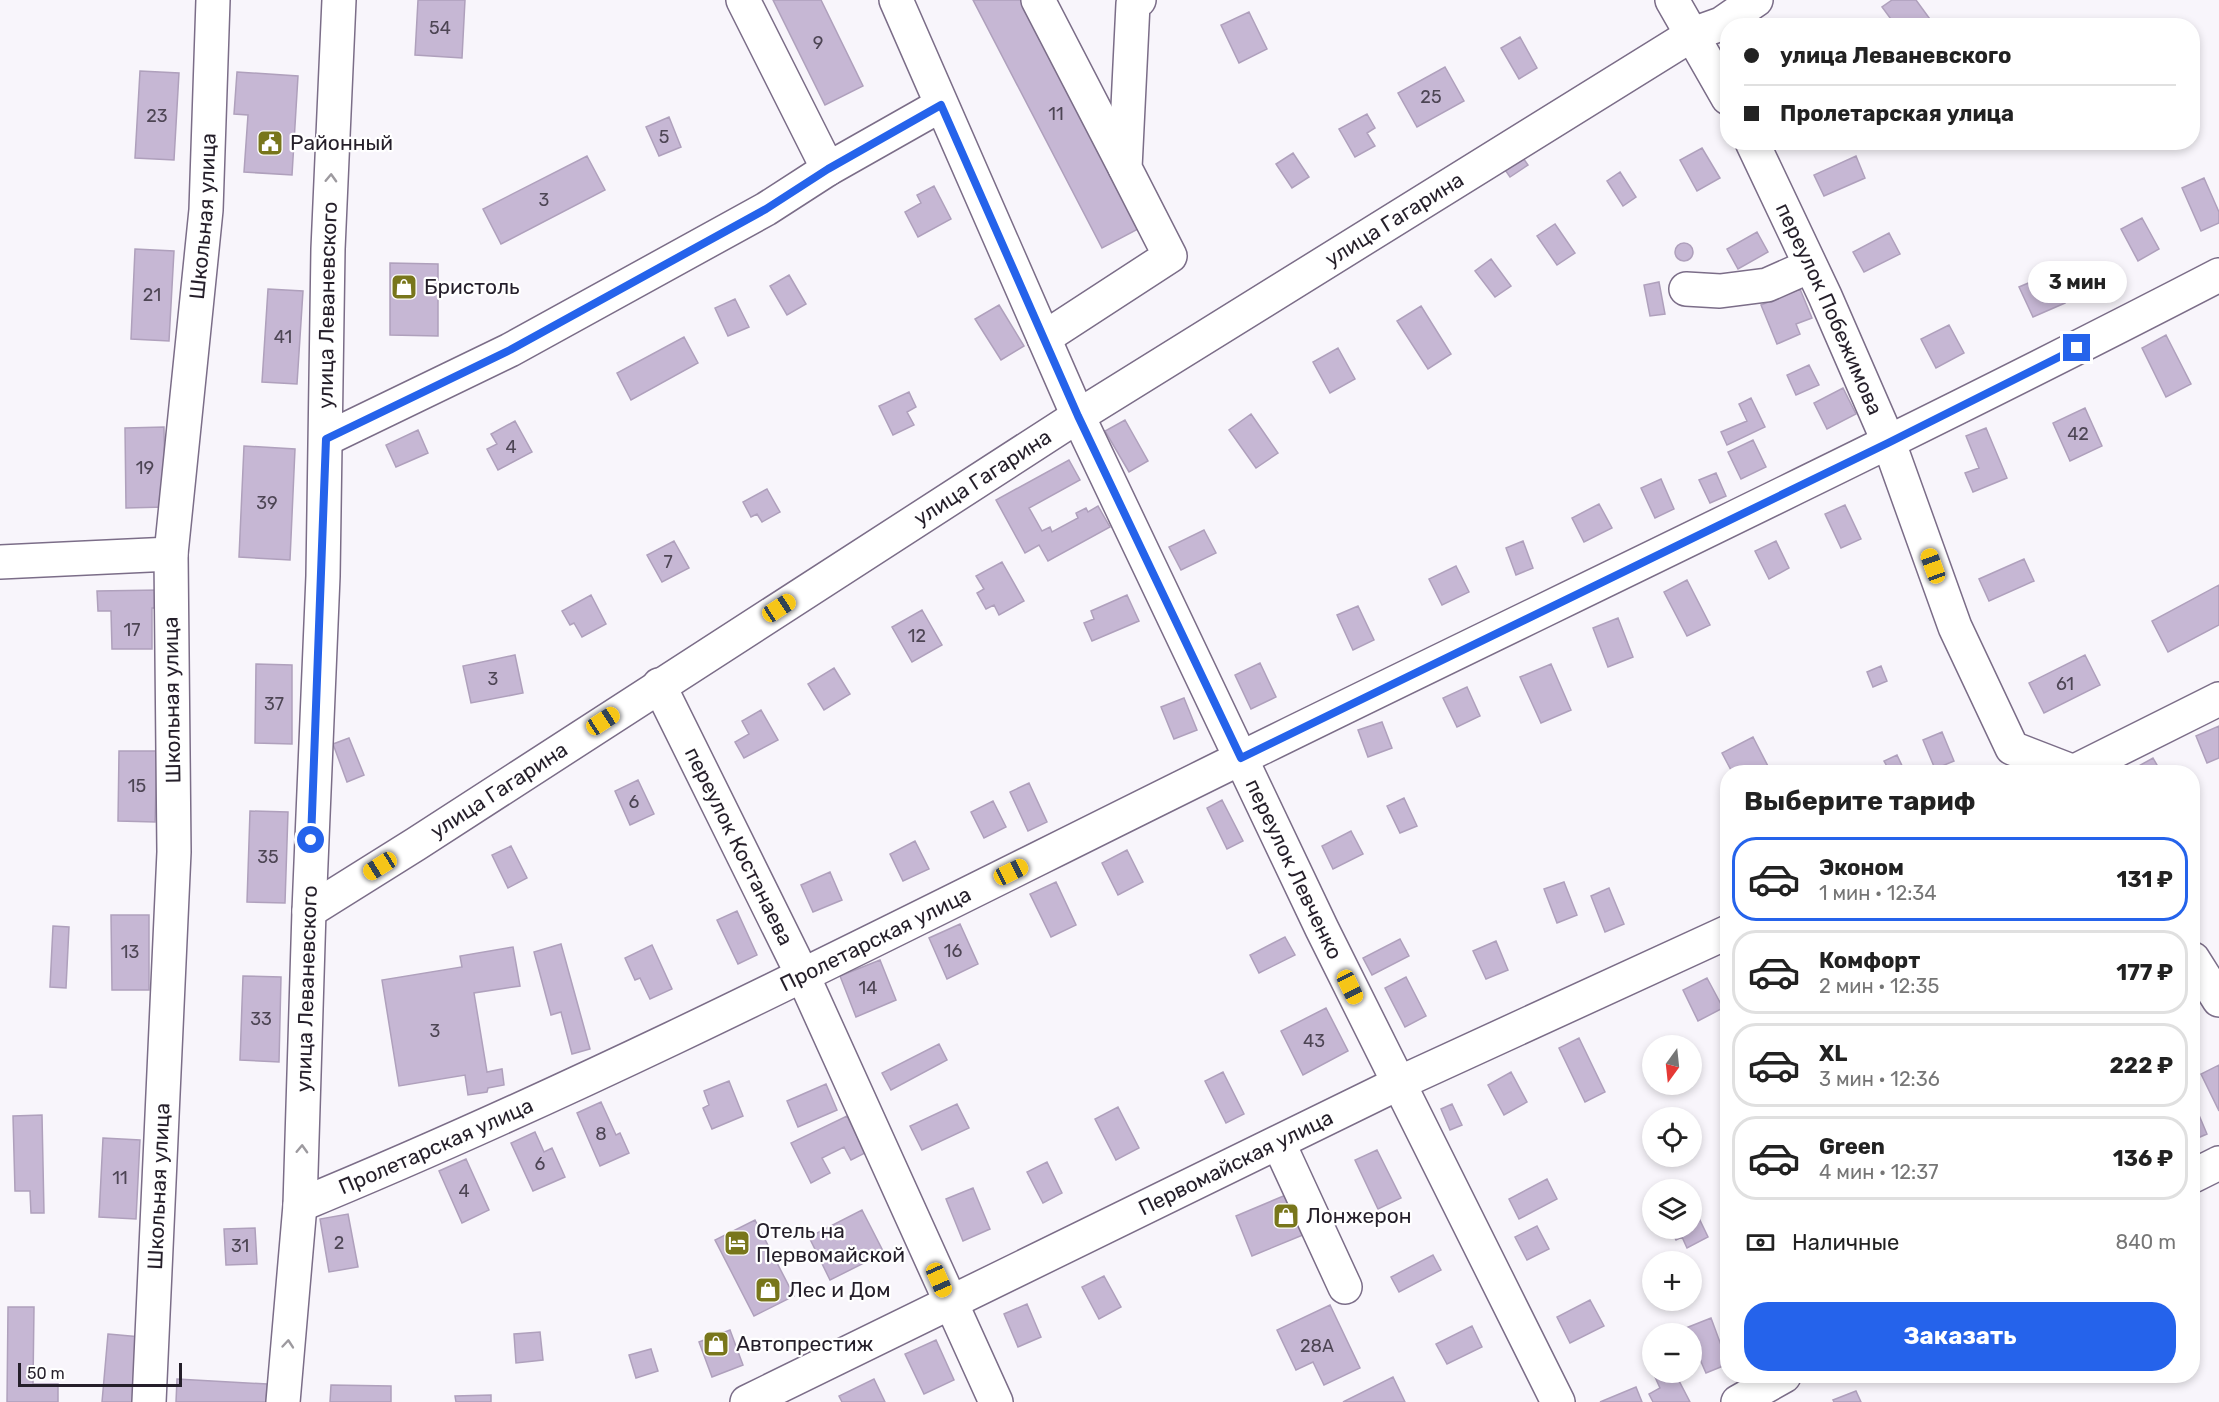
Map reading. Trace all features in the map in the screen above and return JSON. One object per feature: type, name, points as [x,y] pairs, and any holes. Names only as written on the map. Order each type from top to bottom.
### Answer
[{"type":"street","name":"Школьная улица","points":[[149,1402],[174,852],[171,554],[206,210],[213,0]]},
{"type":"street","name":"улица Леваневского","points":[[283,1402],[300,1205],[326,439],[328,249],[339,0]]},
{"type":"street","points":[[743,0],[828,169]]},
{"type":"street","name":"переулок Левченко","points":[[896,0],[1078,416],[1397,1084],[1558,1402]]},
{"type":"street","points":[[1038,0],[1170,256],[1044,339]]},
{"type":"street","points":[[1125,168],[1133,4],[1139,0]]},
{"type":"street","points":[[1672,0],[1720,83]]},
{"type":"street","name":"улица Гагарина","points":[[1730,18],[1756,0]]},
{"type":"street","name":"улица Гагарина","points":[[309,910],[416,844],[659,684],[1078,416],[1693,34],[1720,24]]},
{"type":"street","points":[[326,439],[520,344],[766,209],[828,169],[941,105]]},
{"type":"street","name":"переулок Побежимова","points":[[1756,150],[1888,443],[1955,627],[2012,748],[2056,765]]},
{"type":"street","points":[[1686,289],[1720,291],[1767,285],[1810,266]]},
{"type":"street","name":"Пролетарская улица","points":[[300,1205],[442,1146],[803,976],[1241,758],[1888,443],[2219,275]]},
{"type":"street","points":[[0,562],[171,554]]},
{"type":"street","name":"переулок Костанаева","points":[[659,684],[803,976],[996,1402]]},
{"type":"street","points":[[2088,765],[2219,699]]},
{"type":"street","name":"Первомайская улица","points":[[747,1402],[1397,1084],[1720,936]]},
{"type":"street","points":[[2200,970],[2219,1000]]},
{"type":"street","points":[[1279,1143],[1345,1287]]},
{"type":"street","points":[[2200,1172],[2219,1163]]},
{"type":"street","points":[[1738,1402],[1772,1383]]},
{"type":"building","points":[[418,0],[465,0],[462,58],[415,55]]},
{"type":"building","points":[[773,0],[821,0],[863,86],[825,105]]},
{"type":"building","points":[[973,0],[1021,0],[1140,228],[1102,248]]},
{"type":"building","points":[[1892,0],[1916,0],[1929,18],[1890,18],[1882,7]]},
{"type":"building","points":[[1249,12],[1267,49],[1239,63],[1221,25]]},
{"type":"building","points":[[1520,37],[1537,68],[1519,79],[1501,48]]},
{"type":"building","points":[[1445,67],[1464,101],[1417,127],[1398,93]]},
{"type":"building","points":[[140,71],[179,73],[174,160],[135,158]]},
{"type":"building","name":"Районный","points":[[237,72],[298,76],[292,175],[244,172],[248,115],[234,114]]},
{"type":"building","points":[[1367,114],[1375,128],[1367,133],[1375,146],[1355,157],[1339,129]]},
{"type":"building","points":[[669,117],[681,147],[659,156],[646,127]]},
{"type":"building","points":[[1702,148],[1720,178],[1697,191],[1680,160]]},
{"type":"building","points":[[1519,152],[1528,165],[1510,177],[1501,164]]},
{"type":"building","points":[[1293,153],[1309,177],[1292,188],[1276,164]]},
{"type":"building","points":[[587,156],[605,190],[501,244],[483,209]]},
{"type":"building","points":[[1856,156],[1865,178],[1824,196],[1814,175]]},
{"type":"building","points":[[1620,172],[1636,197],[1623,206],[1607,181]]},
{"type":"building","points":[[2204,178],[2219,212],[2219,223],[2201,231],[2182,188]]},
{"type":"building","points":[[934,186],[951,219],[918,237],[905,212],[921,203],[917,195]]},
{"type":"building","points":[[2142,218],[2159,249],[2138,261],[2121,229]]},
{"type":"building","points":[[1555,224],[1575,253],[1557,265],[1537,236]]},
{"type":"building","points":[[1757,232],[1768,252],[1738,269],[1727,249]]},
{"type":"building","points":[[1889,233],[1900,254],[1864,272],[1853,252]]},
{"type":"building","points":[[1684,243],[1690,246],[1693,252],[1690,258],[1684,261],[1678,258],[1675,252],[1678,246]]},
{"type":"building","points":[[135,249],[174,251],[169,341],[131,339]]},
{"type":"building","points":[[1491,259],[1511,286],[1495,297],[1475,271]]},
{"type":"building","points":[[390,263],[438,264],[438,336],[390,335]]},
{"type":"building","points":[[2052,273],[2065,303],[2033,317],[2019,287]]},
{"type":"building","points":[[789,275],[806,304],[787,315],[770,286]]},
{"type":"building","points":[[1659,282],[1665,314],[1650,316],[1644,285]]},
{"type":"building","points":[[268,289],[303,291],[297,384],[262,382]]},
{"type":"building","points":[[1800,289],[1812,318],[1796,324],[1800,334],[1777,344],[1761,305]]},
{"type":"building","points":[[735,299],[749,327],[728,336],[715,308]]},
{"type":"building","points":[[999,305],[1024,346],[1001,360],[975,319]]},
{"type":"building","points":[[1421,306],[1451,354],[1428,369],[1397,321]]},
{"type":"building","points":[[1949,325],[1964,353],[1936,368],[1921,339]]},
{"type":"building","points":[[2166,335],[2191,384],[2166,397],[2142,348]]},
{"type":"building","points":[[684,337],[698,363],[631,400],[617,373]]},
{"type":"building","points":[[1338,348],[1355,379],[1330,393],[1313,362]]},
{"type":"building","points":[[1809,365],[1819,385],[1796,395],[1787,375]]},
{"type":"building","points":[[1843,388],[1856,414],[1827,429],[1814,403]]},
{"type":"building","points":[[909,392],[916,407],[907,412],[914,425],[893,435],[879,406]]},
{"type":"building","points":[[1751,398],[1765,427],[1727,445],[1721,432],[1747,421],[1739,404]]},
{"type":"building","points":[[2085,408],[2102,446],[2070,461],[2053,423]]},
{"type":"building","points":[[1251,414],[1278,453],[1256,468],[1229,430]]},
{"type":"building","points":[[1125,420],[1148,461],[1129,472],[1105,431]]},
{"type":"building","points":[[515,421],[532,452],[498,470],[487,449],[497,444],[491,434]]},
{"type":"building","points":[[164,427],[165,507],[126,508],[125,428]]},
{"type":"building","points":[[1986,428],[2007,478],[1973,492],[1965,473],[1979,468],[1966,436]]},
{"type":"building","points":[[418,430],[428,453],[396,467],[386,445]]},
{"type":"building","points":[[1753,440],[1766,467],[1741,479],[1728,452]]},
{"type":"building","points":[[244,446],[295,449],[290,560],[239,557]]},
{"type":"building","points":[[1069,460],[1080,480],[1029,508],[1042,531],[1050,527],[1052,532],[1078,518],[1076,513],[1086,508],[1088,512],[1098,506],[1110,527],[1048,561],[1039,545],[1025,553],[996,500]]},
{"type":"building","points":[[1716,473],[1726,496],[1710,503],[1699,480]]},
{"type":"building","points":[[1661,479],[1674,509],[1655,518],[1641,488]]},
{"type":"building","points":[[767,489],[780,512],[762,522],[757,514],[751,517],[743,502]]},
{"type":"building","points":[[1599,504],[1612,528],[1584,542],[1572,518]]},
{"type":"building","points":[[1845,505],[1861,539],[1841,548],[1825,514]]},
{"type":"building","points":[[1204,530],[1216,553],[1181,570],[1169,547]]},
{"type":"building","points":[[674,541],[689,568],[662,582],[647,555]]},
{"type":"building","points":[[1523,541],[1533,568],[1516,575],[1506,548]]},
{"type":"building","points":[[1776,541],[1789,568],[1769,579],[1755,551]]},
{"type":"building","points":[[2024,559],[2034,581],[1989,601],[1979,579]]},
{"type":"building","points":[[1002,562],[1024,601],[999,615],[994,605],[986,609],[977,593],[984,589],[976,576]]},
{"type":"building","points":[[1456,566],[1469,592],[1442,605],[1429,579]]},
{"type":"building","points":[[1687,580],[1710,625],[1687,636],[1664,592]]},
{"type":"building","points":[[2219,585],[2219,625],[2168,652],[2152,621]]},
{"type":"building","points":[[159,590],[159,608],[152,608],[152,649],[112,649],[111,611],[98,611],[97,591]]},
{"type":"building","points":[[591,595],[606,624],[582,637],[574,623],[570,625],[562,611]]},
{"type":"building","points":[[1127,595],[1139,621],[1092,641],[1084,623],[1094,619],[1091,611]]},
{"type":"building","points":[[1358,606],[1374,640],[1353,650],[1337,615]]},
{"type":"building","points":[[922,610],[942,645],[912,662],[892,627]]},
{"type":"building","points":[[1618,618],[1633,657],[1608,667],[1593,628]]},
{"type":"building","points":[[515,655],[523,693],[471,703],[463,666]]},
{"type":"building","points":[[2085,655],[2100,685],[2044,713],[2029,683]]},
{"type":"building","points":[[1260,663],[1276,697],[1251,709],[1235,675]]},
{"type":"building","points":[[256,664],[292,665],[292,744],[255,743]]},
{"type":"building","points":[[1551,664],[1571,710],[1541,723],[1520,677]]},
{"type":"building","points":[[1881,666],[1887,681],[1873,687],[1867,672]]},
{"type":"building","points":[[834,668],[850,694],[824,710],[808,684]]},
{"type":"building","points":[[1467,687],[1480,716],[1457,727],[1443,698]]},
{"type":"building","points":[[1184,698],[1197,730],[1174,739],[1161,707]]},
{"type":"building","points":[[761,710],[778,740],[744,758],[735,742],[749,734],[742,721]]},
{"type":"building","points":[[1382,722],[1392,748],[1368,757],[1358,730]]},
{"type":"building","points":[[2219,726],[2219,758],[2207,763],[2196,736]]},
{"type":"building","points":[[1942,732],[1954,761],[1944,765],[1933,765],[1923,740]]},
{"type":"building","points":[[1753,737],[1767,765],[1728,765],[1722,753]]},
{"type":"building","points":[[349,738],[364,775],[347,782],[333,744]]},
{"type":"building","points":[[119,751],[157,751],[155,822],[118,821]]},
{"type":"building","points":[[1897,755],[1902,765],[1886,765],[1884,761]]},
{"type":"building","points":[[2153,758],[2157,765],[2140,765]]},
{"type":"building","points":[[638,780],[654,814],[630,825],[615,791]]},
{"type":"building","points":[[1029,783],[1047,822],[1028,831],[1010,792]]},
{"type":"building","points":[[1404,798],[1417,826],[1400,833],[1387,806]]},
{"type":"building","points":[[1222,800],[1243,841],[1227,849],[1207,808]]},
{"type":"building","points":[[993,801],[1006,827],[984,838],[971,812]]},
{"type":"building","points":[[250,811],[288,812],[285,903],[247,902]]},
{"type":"building","points":[[1351,831],[1363,854],[1333,869],[1322,846]]},
{"type":"building","points":[[915,841],[929,869],[903,881],[890,854]]},
{"type":"building","points":[[511,846],[527,878],[508,888],[492,855]]},
{"type":"building","points":[[1127,850],[1143,882],[1118,895],[1102,863]]},
{"type":"building","points":[[830,872],[842,900],[813,912],[801,885]]},
{"type":"building","points":[[1056,882],[1076,925],[1051,937],[1030,894]]},
{"type":"building","points":[[1564,882],[1577,915],[1557,923],[1544,889]]},
{"type":"building","points":[[1609,888],[1624,924],[1605,932],[1591,896]]},
{"type":"building","points":[[737,911],[757,955],[738,964],[717,920]]},
{"type":"building","points":[[111,915],[149,915],[149,990],[112,990]]},
{"type":"building","points":[[960,924],[978,964],[947,979],[929,938]]},
{"type":"building","points":[[53,926],[69,927],[66,988],[50,987]]},
{"type":"building","points":[[1285,937],[1295,955],[1259,973],[1250,955]]},
{"type":"building","points":[[1400,939],[1409,956],[1372,975],[1363,958]]},
{"type":"building","points":[[1496,941],[1508,970],[1486,979],[1473,951]]},
{"type":"building","points":[[561,944],[590,1049],[572,1054],[561,1012],[551,1015],[534,952]]},
{"type":"building","points":[[652,945],[672,989],[650,999],[640,978],[635,980],[625,958]]},
{"type":"building","points":[[513,947],[520,986],[474,993],[487,1072],[502,1069],[504,1085],[488,1088],[487,1092],[468,1095],[465,1075],[399,1086],[382,980],[462,967],[460,956]]},
{"type":"building","points":[[880,960],[896,1000],[856,1017],[840,976]]},
{"type":"building","points":[[243,976],[281,977],[279,1062],[240,1060]]},
{"type":"building","points":[[1406,977],[1426,1016],[1405,1027],[1385,988]]},
{"type":"building","points":[[1707,978],[1720,1002],[1720,1010],[1698,1021],[1683,990]]},
{"type":"building","points":[[1326,1008],[1348,1051],[1303,1075],[1281,1031]]},
{"type":"building","points":[[1579,1038],[1605,1092],[1585,1102],[1559,1048]]},
{"type":"building","points":[[939,1044],[947,1060],[891,1090],[882,1073]]},
{"type":"building","points":[[2219,1065],[2219,1111],[2201,1074]]},
{"type":"building","points":[[1223,1072],[1244,1114],[1226,1123],[1205,1081]]},
{"type":"building","points":[[1511,1072],[1527,1102],[1504,1115],[1488,1085]]},
{"type":"building","points":[[729,1081],[743,1116],[712,1129],[703,1108],[709,1105],[704,1091]]},
{"type":"building","points":[[826,1084],[837,1110],[798,1127],[787,1101]]},
{"type":"building","points":[[601,1102],[616,1135],[620,1133],[629,1153],[600,1166],[577,1113]]},
{"type":"building","points":[[957,1104],[969,1128],[922,1150],[910,1126]]},
{"type":"building","points":[[1452,1104],[1462,1125],[1450,1130],[1441,1109]]},
{"type":"building","points":[[1118,1107],[1139,1148],[1116,1160],[1095,1119]]},
{"type":"building","points":[[42,1115],[44,1213],[31,1213],[30,1191],[15,1191],[13,1116]]},
{"type":"building","points":[[847,1116],[865,1153],[851,1160],[844,1147],[822,1158],[830,1173],[811,1183],[791,1143]]},
{"type":"building","points":[[2200,1117],[2207,1134],[2200,1137]]},
{"type":"building","points":[[535,1132],[544,1152],[552,1148],[565,1177],[533,1191],[511,1143]]},
{"type":"building","points":[[103,1138],[140,1140],[136,1219],[99,1217]]},
{"type":"building","points":[[1377,1150],[1401,1198],[1378,1209],[1355,1160]]},
{"type":"building","points":[[466,1159],[489,1210],[462,1223],[439,1171]]},
{"type":"building","points":[[1047,1162],[1062,1193],[1043,1203],[1027,1172]]},
{"type":"building","points":[[1547,1179],[1557,1199],[1519,1219],[1509,1199]]},
{"type":"building","points":[[973,1188],[990,1229],[963,1241],[946,1199]]},
{"type":"building","points":[[1293,1192],[1310,1232],[1252,1256],[1236,1216]]},
{"type":"building","points":[[862,1210],[884,1253],[830,1280],[809,1237]]},
{"type":"building","points":[[348,1214],[358,1267],[329,1272],[320,1219]]},
{"type":"building","points":[[755,1220],[794,1296],[754,1316],[715,1240]]},
{"type":"building","points":[[1702,1224],[1708,1237],[1687,1248],[1683,1239],[1702,1239]]},
{"type":"building","points":[[1537,1226],[1549,1249],[1527,1260],[1515,1237]]},
{"type":"building","points":[[255,1228],[257,1264],[226,1265],[224,1229]]},
{"type":"building","points":[[1433,1255],[1441,1270],[1399,1292],[1391,1277]]},
{"type":"building","points":[[1104,1276],[1121,1307],[1099,1319],[1082,1287]]},
{"type":"building","points":[[1590,1300],[1604,1326],[1570,1343],[1557,1317]]},
{"type":"building","points":[[1027,1304],[1041,1337],[1018,1347],[1004,1314]]},
{"type":"building","points":[[1330,1305],[1360,1368],[1324,1385],[1313,1362],[1296,1370],[1277,1330]]},
{"type":"building","points":[[8,1307],[34,1307],[33,1384],[58,1384],[58,1402],[7,1402]]},
{"type":"building","points":[[1711,1318],[1720,1342],[1720,1367],[1706,1373],[1702,1364],[1702,1323],[1698,1323]]},
{"type":"building","points":[[1472,1326],[1482,1347],[1447,1364],[1436,1344]]},
{"type":"building","points":[[730,1330],[743,1365],[712,1377],[699,1342]]},
{"type":"building","points":[[540,1332],[543,1360],[516,1363],[514,1334]]},
{"type":"building","points":[[108,1334],[141,1337],[135,1402],[102,1402]]},
{"type":"building","points":[[936,1340],[954,1380],[924,1394],[905,1354]]},
{"type":"building","points":[[651,1349],[658,1371],[636,1378],[629,1355]]},
{"type":"building","points":[[1393,1377],[1405,1402],[1343,1402]]},
{"type":"building","points":[[177,1379],[267,1384],[266,1402],[176,1402]]},
{"type":"building","points":[[874,1379],[885,1402],[842,1402],[839,1396]]},
{"type":"building","points":[[1658,1383],[1680,1383],[1690,1402],[1653,1402],[1649,1394],[1660,1388]]},
{"type":"building","points":[[331,1385],[391,1386],[391,1402],[330,1402]]},
{"type":"building","points":[[1636,1387],[1642,1402],[1600,1402]]},
{"type":"building","points":[[1856,1391],[1861,1402],[1834,1402],[1833,1400]]},
{"type":"building","points":[[491,1395],[491,1402],[456,1402],[455,1396]]},
{"type":"place","name":"Районный","points":[[270,143]]},
{"type":"place","name":"Бристоль","points":[[404,287]]},
{"type":"place","name":"Лонжерон","points":[[1286,1216]]},
{"type":"place","name":"Отель на Первомайской","points":[[737,1243]]},
{"type":"place","name":"Лес и Дом","points":[[768,1290]]},
{"type":"place","name":"Автопрестиж","points":[[716,1344]]},
{"type":"route","points":[[311,840],[323,576],[326,439],[510,350],[766,209],[828,169],[941,105],[1078,416],[1241,758],[1888,443],[2077,348]]}]
